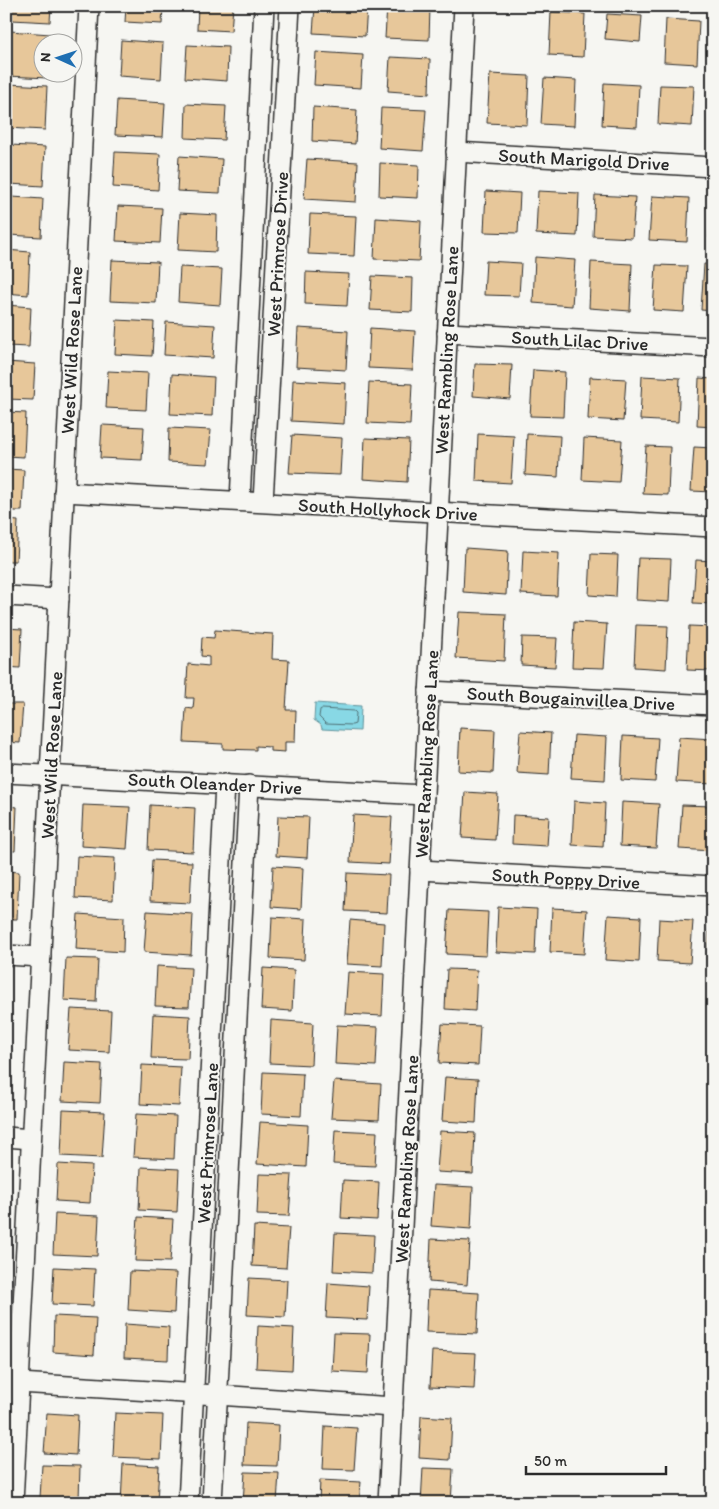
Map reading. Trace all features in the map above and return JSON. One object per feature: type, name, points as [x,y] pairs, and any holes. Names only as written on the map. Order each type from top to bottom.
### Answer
[{"type":"street","name":"West Wild Rose Lane","points":[[13,1503],[88,6]]},
{"type":"street","name":"West Primrose Drive","points":[[240,501],[264,6]]},
{"type":"street","name":"West Primrose Drive","points":[[263,502],[290,6]]},
{"type":"street","name":"West Rambling Rose Lane","points":[[388,1503],[464,6]]},
{"type":"street","name":"South Marigold Drive","points":[[456,152],[713,167]]},
{"type":"street","name":"South Lilac Drive","points":[[447,333],[713,347]]},
{"type":"street","name":"South Hollyhock Drive","points":[[64,492],[713,527]]},
{"type":"street","points":[[6,596],[59,599]]},
{"type":"street","name":"South Bougainvillea Drive","points":[[429,692],[713,705]]},
{"type":"street","name":"South Oleander Drive","points":[[6,773],[424,795]]},
{"type":"street","name":"West Primrose Lane","points":[[188,1503],[225,784]]},
{"type":"street","name":"West Primrose Lane","points":[[212,1503],[249,785]]},
{"type":"street","name":"South Poppy Drive","points":[[420,870],[713,886]]},
{"type":"street","points":[[6,955],[40,957]]},
{"type":"street","points":[[214,1000],[238,1002]]},
{"type":"street","points":[[6,1137],[31,1139]]},
{"type":"street","points":[[205,1179],[229,1180]]},
{"type":"street","points":[[19,1383],[218,1394],[393,1407]]},
{"type":"water","points":[[315,703],[361,706],[360,731],[322,729],[321,725],[314,720]]},
{"type":"building","points":[[13,6],[51,6],[50,22],[12,20]]},
{"type":"building","points":[[126,6],[163,6],[162,24],[125,22]]},
{"type":"building","points":[[198,6],[233,6],[231,31],[197,29]]},
{"type":"building","points":[[315,6],[367,6],[365,36],[313,33]]},
{"type":"building","points":[[387,6],[430,7],[429,40],[385,38]]},
{"type":"building","points":[[551,12],[585,14],[583,57],[549,55]]},
{"type":"building","points":[[607,14],[642,16],[640,42],[605,39]]},
{"type":"building","points":[[666,19],[699,21],[697,64],[664,62]]},
{"type":"building","points":[[10,31],[32,33],[32,77],[7,76]]},
{"type":"building","points":[[121,40],[163,43],[161,79],[119,76]]},
{"type":"building","points":[[187,45],[228,47],[227,81],[185,78]]},
{"type":"building","points":[[316,52],[363,55],[361,88],[314,85]]},
{"type":"building","points":[[390,57],[430,59],[429,94],[388,91]]},
{"type":"building","points":[[490,74],[529,76],[527,125],[487,123]]},
{"type":"building","points":[[544,78],[576,80],[574,126],[541,124]]},
{"type":"building","points":[[604,83],[639,85],[637,127],[602,125]]},
{"type":"building","points":[[8,84],[47,86],[45,130],[6,128]]},
{"type":"building","points":[[660,85],[694,86],[692,126],[658,124]]},
{"type":"building","points":[[117,100],[165,103],[163,137],[115,135]]},
{"type":"building","points":[[186,104],[226,106],[224,140],[185,138]]},
{"type":"building","points":[[313,107],[357,110],[355,144],[312,141]]},
{"type":"building","points":[[381,108],[426,110],[423,151],[379,148]]},
{"type":"building","points":[[11,145],[45,147],[43,186],[9,184]]},
{"type":"building","points":[[115,152],[160,154],[158,190],[113,187]]},
{"type":"building","points":[[179,156],[222,159],[220,193],[177,191]]},
{"type":"building","points":[[307,159],[358,162],[356,202],[304,199]]},
{"type":"building","points":[[380,163],[419,165],[418,198],[379,196]]},
{"type":"building","points":[[486,191],[520,193],[518,233],[484,232]]},
{"type":"building","points":[[538,191],[579,193],[577,236],[536,234]]},
{"type":"building","points":[[595,195],[635,197],[632,238],[593,236]]},
{"type":"building","points":[[652,196],[689,198],[687,242],[649,240]]},
{"type":"building","points":[[12,197],[43,199],[41,237],[9,235]]},
{"type":"building","points":[[711,199],[713,199],[713,238],[709,238]]},
{"type":"building","points":[[118,206],[162,208],[160,243],[116,241]]},
{"type":"building","points":[[180,213],[217,215],[216,252],[178,250]]},
{"type":"building","points":[[310,214],[356,216],[354,256],[308,254]]},
{"type":"building","points":[[376,218],[421,221],[419,261],[374,259]]},
{"type":"building","points":[[6,250],[30,252],[28,295],[6,293]]},
{"type":"building","points":[[535,257],[575,260],[572,306],[533,303]]},
{"type":"building","points":[[112,260],[158,262],[156,303],[110,301]]},
{"type":"building","points":[[486,261],[521,263],[519,296],[484,295]]},
{"type":"building","points":[[591,262],[632,264],[630,311],[589,308]]},
{"type":"building","points":[[704,264],[713,265],[713,311],[701,310]]},
{"type":"building","points":[[656,265],[687,266],[684,312],[653,310]]},
{"type":"building","points":[[180,267],[222,269],[220,305],[178,302]]},
{"type":"building","points":[[306,272],[349,274],[347,306],[305,304]]},
{"type":"building","points":[[372,276],[413,278],[412,312],[370,310]]},
{"type":"building","points":[[6,305],[31,307],[29,347],[6,346]]},
{"type":"building","points":[[117,320],[154,322],[152,356],[115,354]]},
{"type":"building","points":[[166,322],[215,325],[213,358],[164,355]]},
{"type":"building","points":[[298,328],[348,331],[346,370],[296,367]]},
{"type":"building","points":[[370,328],[415,331],[413,370],[368,368]]},
{"type":"building","points":[[6,362],[35,364],[33,400],[6,399]]},
{"type":"building","points":[[475,364],[512,365],[510,399],[473,396]]},
{"type":"building","points":[[533,370],[565,372],[563,417],[530,416]]},
{"type":"building","points":[[108,371],[148,373],[146,410],[106,408]]},
{"type":"building","points":[[172,374],[214,377],[212,416],[170,414]]},
{"type":"building","points":[[642,376],[680,378],[678,422],[640,420]]},
{"type":"building","points":[[590,377],[626,379],[623,421],[588,419]]},
{"type":"building","points":[[699,378],[713,379],[713,427],[697,426]]},
{"type":"building","points":[[293,380],[346,383],[344,424],[291,421]]},
{"type":"building","points":[[369,382],[412,384],[410,425],[367,423]]},
{"type":"building","points":[[6,412],[26,413],[24,457],[6,456]]},
{"type":"building","points":[[102,425],[144,427],[142,460],[100,458]]},
{"type":"building","points":[[169,428],[211,430],[208,464],[168,462]]},
{"type":"building","points":[[478,434],[514,436],[511,483],[476,481]]},
{"type":"building","points":[[527,434],[560,436],[558,477],[525,475]]},
{"type":"building","points":[[292,435],[342,438],[340,475],[289,473]]},
{"type":"building","points":[[365,438],[409,440],[407,482],[363,479]]},
{"type":"building","points":[[584,438],[622,440],[619,482],[582,480]]},
{"type":"building","points":[[646,446],[670,447],[668,495],[643,494]]},
{"type":"building","points":[[694,447],[713,448],[713,492],[691,491]]},
{"type":"building","points":[[6,469],[24,470],[22,511],[6,511]]},
{"type":"building","points":[[6,520],[18,521],[16,561],[6,561]]},
{"type":"building","points":[[465,548],[508,551],[506,595],[463,592]]},
{"type":"building","points":[[523,551],[559,553],[557,596],[521,594]]},
{"type":"building","points":[[591,554],[618,555],[616,597],[589,595]]},
{"type":"building","points":[[638,558],[671,559],[669,602],[636,600]]},
{"type":"building","points":[[696,560],[713,561],[713,604],[693,603]]},
{"type":"building","points":[[459,612],[506,614],[504,661],[456,658]]},
{"type":"building","points":[[574,622],[607,624],[604,668],[572,667]]},
{"type":"building","points":[[636,625],[668,626],[666,669],[634,667]]},
{"type":"building","points":[[689,626],[713,627],[713,671],[687,670]]},
{"type":"building","points":[[6,628],[22,629],[20,668],[6,667]]},
{"type":"building","points":[[215,630],[273,634],[272,659],[289,660],[286,710],[296,710],[295,742],[285,742],[285,752],[270,751],[270,747],[256,746],[256,750],[223,749],[223,744],[184,742],[186,708],[193,709],[194,698],[186,698],[188,664],[209,666],[209,657],[201,656],[202,637],[214,638]]},
{"type":"building","points":[[522,637],[557,638],[555,667],[521,665]]},
{"type":"building","points":[[6,704],[23,704],[20,743],[6,742]]},
{"type":"building","points":[[460,728],[495,730],[493,773],[458,771]]},
{"type":"building","points":[[520,731],[551,733],[549,775],[517,773]]},
{"type":"building","points":[[574,735],[607,737],[605,780],[571,778]]},
{"type":"building","points":[[623,736],[658,738],[655,782],[621,780]]},
{"type":"building","points":[[679,737],[713,739],[713,784],[676,782]]},
{"type":"building","points":[[465,792],[498,794],[495,840],[462,838]]},
{"type":"building","points":[[574,801],[605,803],[603,847],[572,845]]},
{"type":"building","points":[[622,802],[659,804],[656,848],[620,846]]},
{"type":"building","points":[[83,805],[130,807],[127,849],[81,846]]},
{"type":"building","points":[[150,805],[195,808],[193,852],[148,850]]},
{"type":"building","points":[[682,805],[713,806],[713,851],[679,849]]},
{"type":"building","points":[[6,806],[17,807],[15,851],[6,851]]},
{"type":"building","points":[[353,815],[392,817],[389,864],[350,862]]},
{"type":"building","points":[[513,815],[549,817],[547,846],[512,844]]},
{"type":"building","points":[[278,816],[309,817],[307,858],[276,856]]},
{"type":"building","points":[[77,856],[115,858],[113,900],[75,898]]},
{"type":"building","points":[[152,860],[192,862],[190,903],[150,901]]},
{"type":"building","points":[[273,866],[303,868],[301,909],[271,907]]},
{"type":"building","points":[[6,871],[19,872],[17,919],[6,919]]},
{"type":"building","points":[[347,873],[389,875],[387,913],[345,911]]},
{"type":"building","points":[[498,907],[537,909],[535,954],[496,952]]},
{"type":"building","points":[[552,908],[587,910],[584,954],[550,952]]},
{"type":"building","points":[[449,910],[488,912],[486,956],[446,954]]},
{"type":"building","points":[[147,911],[193,914],[191,955],[144,952]]},
{"type":"building","points":[[78,914],[124,917],[123,952],[76,949]]},
{"type":"building","points":[[608,915],[641,917],[639,962],[605,960]]},
{"type":"building","points":[[272,917],[306,919],[304,960],[270,958]]},
{"type":"building","points":[[659,919],[693,921],[690,963],[657,961]]},
{"type":"building","points":[[350,920],[384,923],[382,966],[347,964]]},
{"type":"building","points":[[709,921],[713,922],[713,963],[707,963]]},
{"type":"building","points":[[66,958],[98,959],[96,1002],[64,1000]]},
{"type":"building","points":[[157,966],[191,968],[189,1007],[155,1006]]},
{"type":"building","points":[[263,968],[294,970],[292,1011],[261,1009]]},
{"type":"building","points":[[447,969],[477,970],[475,1011],[445,1009]]},
{"type":"building","points":[[348,972],[384,974],[382,1016],[345,1014]]},
{"type":"building","points":[[71,1009],[111,1011],[109,1052],[68,1050]]},
{"type":"building","points":[[153,1014],[190,1016],[188,1059],[151,1058]]},
{"type":"building","points":[[271,1020],[313,1023],[311,1065],[269,1063]]},
{"type":"building","points":[[442,1024],[480,1026],[478,1065],[439,1063]]},
{"type":"building","points":[[337,1025],[378,1027],[376,1066],[335,1064]]},
{"type":"building","points":[[64,1062],[102,1064],[100,1103],[62,1101]]},
{"type":"building","points":[[142,1065],[181,1067],[179,1106],[140,1104]]},
{"type":"building","points":[[263,1072],[303,1074],[301,1116],[261,1114]]},
{"type":"building","points":[[445,1077],[478,1079],[476,1123],[442,1121]]},
{"type":"building","points":[[334,1081],[381,1084],[379,1120],[331,1118]]},
{"type":"building","points":[[63,1110],[105,1112],[102,1158],[61,1156]]},
{"type":"building","points":[[136,1114],[176,1116],[174,1159],[133,1157]]},
{"type":"building","points":[[260,1122],[308,1125],[306,1167],[257,1164]]},
{"type":"building","points":[[335,1130],[377,1132],[375,1166],[333,1164]]},
{"type":"building","points":[[440,1131],[475,1133],[473,1174],[437,1172]]},
{"type":"building","points":[[58,1164],[92,1166],[90,1203],[56,1201]]},
{"type":"building","points":[[141,1167],[179,1169],[177,1212],[139,1210]]},
{"type":"building","points":[[259,1174],[292,1175],[289,1216],[257,1215]]},
{"type":"building","points":[[343,1180],[379,1182],[377,1220],[341,1218]]},
{"type":"building","points":[[434,1185],[473,1187],[471,1229],[431,1226]]},
{"type":"building","points":[[55,1214],[99,1216],[97,1256],[53,1254]]},
{"type":"building","points":[[138,1217],[173,1219],[170,1262],[135,1261]]},
{"type":"building","points":[[254,1226],[289,1228],[286,1268],[252,1266]]},
{"type":"building","points":[[335,1233],[374,1235],[372,1273],[333,1271]]},
{"type":"building","points":[[431,1239],[470,1241],[467,1285],[429,1282]]},
{"type":"building","points":[[54,1267],[95,1269],[93,1306],[52,1304]]},
{"type":"building","points":[[130,1271],[176,1273],[174,1313],[128,1310]]},
{"type":"building","points":[[249,1278],[287,1280],[285,1317],[247,1315]]},
{"type":"building","points":[[328,1283],[369,1286],[367,1320],[326,1318]]},
{"type":"building","points":[[428,1290],[479,1293],[477,1334],[426,1332]]},
{"type":"building","points":[[54,1316],[96,1318],[94,1355],[53,1352]]},
{"type":"building","points":[[125,1324],[169,1327],[168,1360],[124,1358]]},
{"type":"building","points":[[258,1326],[294,1328],[292,1370],[256,1368]]},
{"type":"building","points":[[334,1333],[370,1334],[368,1373],[332,1371]]},
{"type":"building","points":[[432,1351],[476,1353],[474,1389],[430,1387]]},
{"type":"building","points":[[47,1413],[78,1415],[76,1455],[44,1453]]},
{"type":"building","points":[[115,1413],[163,1415],[161,1459],[113,1457]]},
{"type":"building","points":[[421,1416],[452,1418],[450,1460],[419,1458]]},
{"type":"building","points":[[246,1423],[279,1425],[277,1466],[244,1465]]},
{"type":"building","points":[[325,1426],[357,1428],[354,1470],[323,1469]]},
{"type":"building","points":[[123,1464],[159,1466],[157,1503],[121,1503]]},
{"type":"building","points":[[42,1465],[80,1466],[79,1500],[40,1498]]},
{"type":"building","points":[[423,1468],[453,1469],[451,1503],[421,1503]]},
{"type":"building","points":[[245,1472],[279,1473],[277,1503],[243,1503]]},
{"type":"building","points":[[320,1480],[361,1482],[359,1503],[319,1503]]}]
